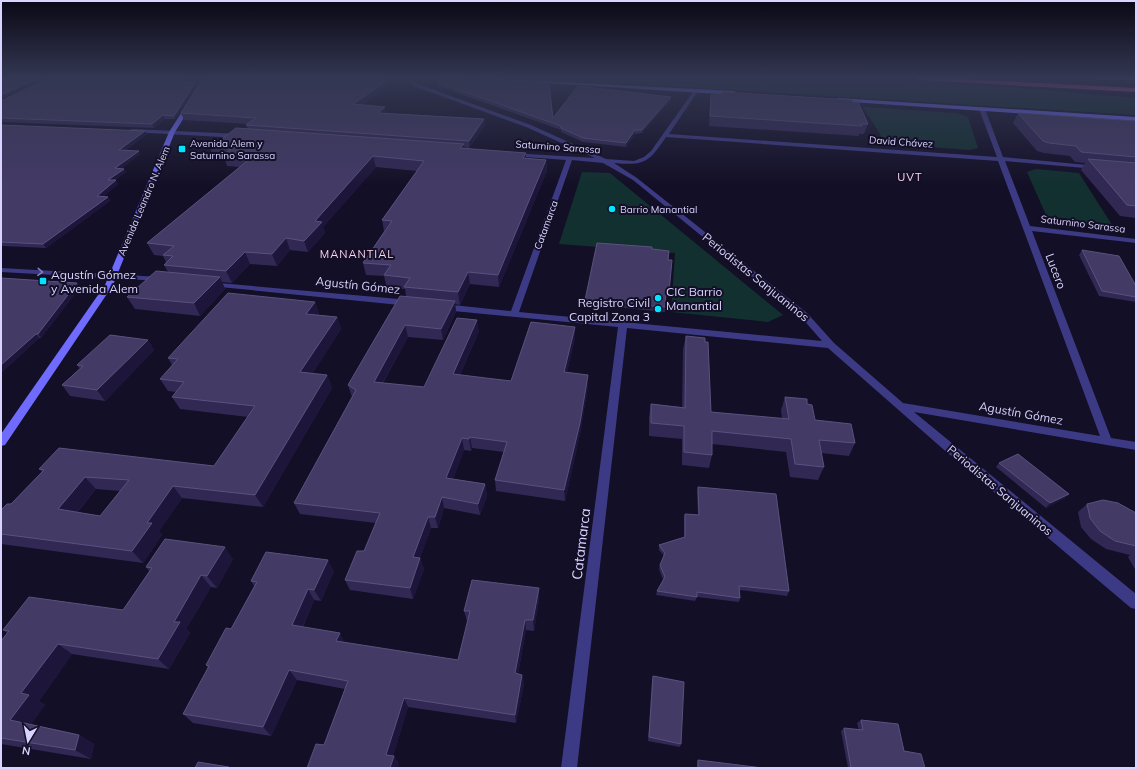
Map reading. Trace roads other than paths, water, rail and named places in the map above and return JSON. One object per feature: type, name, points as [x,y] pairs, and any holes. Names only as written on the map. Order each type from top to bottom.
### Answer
[{"type":"street","name":"Avenida Leandro N. Alem","points":[[1,442],[109,285],[172,132],[183,114]]},
{"type":"street","name":"Periodistas Sanjuaninos","points":[[494,114],[537,130],[606,161],[635,179],[804,315],[832,345],[901,406],[1136,603]]},
{"type":"street","points":[[665,135],[679,114]]},
{"type":"street","name":"Lucero","points":[[984,114],[1107,441]]},
{"type":"street","points":[[1057,114],[1136,119]]},
{"type":"street","points":[[126,130],[248,136]]},
{"type":"street","name":"Saturnino Sarassa","points":[[507,154],[635,163],[650,155],[665,135]]},
{"type":"street","name":"David Chávez","points":[[665,135],[1105,168]]},
{"type":"street","name":"Catamarca","points":[[514,314],[570,158]]},
{"type":"street","name":"Saturnino Sarassa","points":[[1027,228],[1136,241]]},
{"type":"street","points":[[1,270],[169,280]]},
{"type":"street","name":"Agustín Gómez","points":[[200,283],[420,304]]},
{"type":"street","points":[[435,306],[832,345]]},
{"type":"street","name":"Catamarca","points":[[570,768],[623,324]]},
{"type":"street","name":"Agustín Gómez","points":[[901,406],[1136,446]]},
{"type":"place","name":"Avenida Alem y Saturnino Sarassa","points":[[182,149]]},
{"type":"place","name":"Barrio Manantial","points":[[612,209]]},
{"type":"place","name":"Agustín Gómez y Avenida Alem","points":[[43,281]]},
{"type":"place","name":"CIC Barrio Manantial","points":[[658,298]]},
{"type":"place","name":"Registro Civil Capital Zona 3","points":[[658,309]]},
{"type":"district","name":"UVT","points":[[910,177]]},
{"type":"district","name":"MANANTIAL","points":[[357,254]]}]
